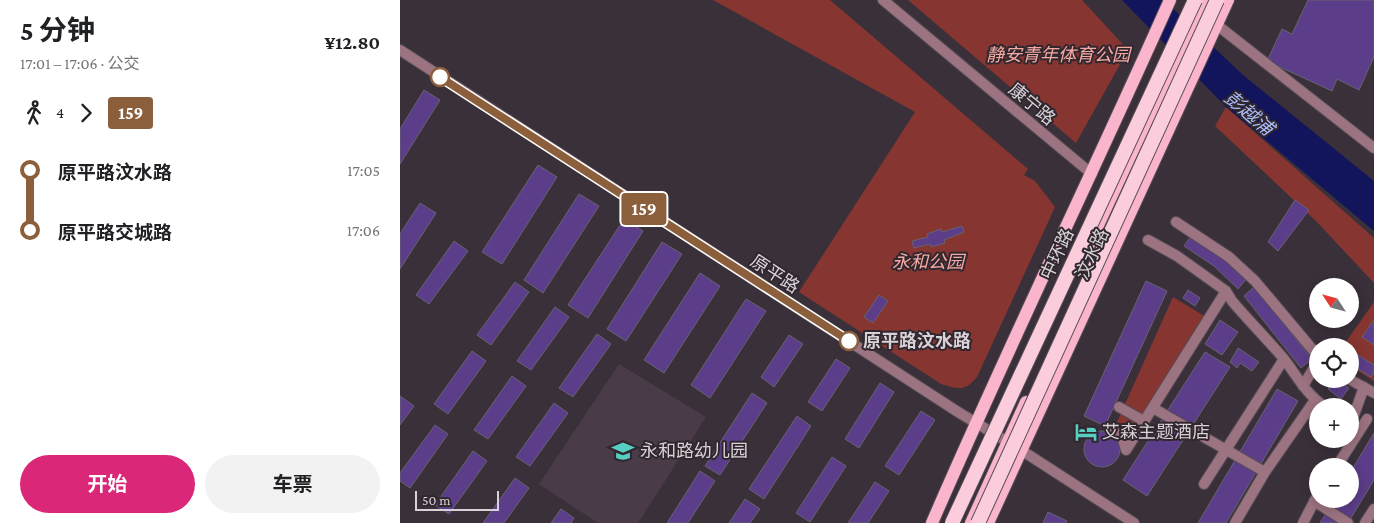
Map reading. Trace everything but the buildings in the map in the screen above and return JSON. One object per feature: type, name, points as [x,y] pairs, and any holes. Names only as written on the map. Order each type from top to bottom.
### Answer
[{"type":"highway","points":[[978,523],[1217,0]]},
{"type":"highway","name":"中环路","points":[[952,523],[1203,4]]},
{"type":"main road","name":"汶水路","points":[[932,523],[975,422],[1092,174],[1170,0]]},
{"type":"main road","name":"汶水路","points":[[988,523],[1228,0]]},
{"type":"main road","points":[[1168,84],[1203,4]]},
{"type":"main road","name":"汶水路","points":[[959,523],[1084,277],[1168,84]]},
{"type":"main road","name":"汶水路","points":[[971,523],[1003,439],[1168,84]]},
{"type":"main road","points":[[1084,277],[1118,239]]},
{"type":"street","name":"康宁路","points":[[883,0],[1075,162],[1092,174]]},
{"type":"street","points":[[1214,31],[1374,148]]},
{"type":"street","name":"原平路","points":[[400,50],[1134,523]]},
{"type":"street","points":[[1176,222],[1229,257],[1255,281],[1309,345]]},
{"type":"street","points":[[1148,240],[1177,256],[1226,291],[1232,301],[1284,359],[1313,398]]},
{"type":"street","points":[[1110,428],[1122,436],[1126,450],[1226,291]]},
{"type":"street","points":[[1204,484],[1284,359]]},
{"type":"street","points":[[1303,386],[1309,376]]},
{"type":"street","points":[[1359,385],[1374,393]]},
{"type":"street","points":[[1359,400],[1364,388]]},
{"type":"street","points":[[1119,407],[1144,421]]},
{"type":"street","points":[[1153,408],[1265,472]]},
{"type":"street","points":[[1235,523],[1265,472],[1309,409]]},
{"type":"street","points":[[1342,458],[1371,420]]},
{"type":"street","points":[[1303,523],[1311,508]]},
{"type":"street","points":[[1329,508],[1348,523]]},
{"type":"street","points":[[1365,523],[1374,509]]},
{"type":"shaded area","name":"永和路幼儿园","points":[[619,364],[706,417],[638,523],[598,523],[539,484]]},
{"type":"green space","name":"永和公园","points":[[713,0],[830,0],[1028,169],[1024,175],[1035,181],[1055,207],[977,377],[969,385],[957,388],[941,384],[799,292],[915,112]]},
{"type":"green space","name":"静安青年体育公园","points":[[908,0],[1082,0],[1128,50],[1076,143]]},
{"type":"green space","points":[[1226,107],[1374,238],[1374,283],[1316,221],[1215,126]]},
{"type":"green space","points":[[1173,297],[1206,317],[1132,431],[1117,422]]},
{"type":"green space","points":[[1374,302],[1374,381],[1359,372],[1359,338],[1349,338],[1356,328],[1359,328],[1359,323]]},
{"type":"water","name":"彭越浦","points":[[1122,0],[1164,0],[1243,75],[1374,181],[1374,231],[1226,107]]},
{"type":"bus line","name":"159","points":[[440,77],[849,341]]},
{"type":"place","name":"原平路汶水路","points":[[849,341]]},
{"type":"place","name":"艾森主题酒店","points":[[1086,432]]},
{"type":"place","name":"永和路幼儿园","points":[[623,451]]}]
